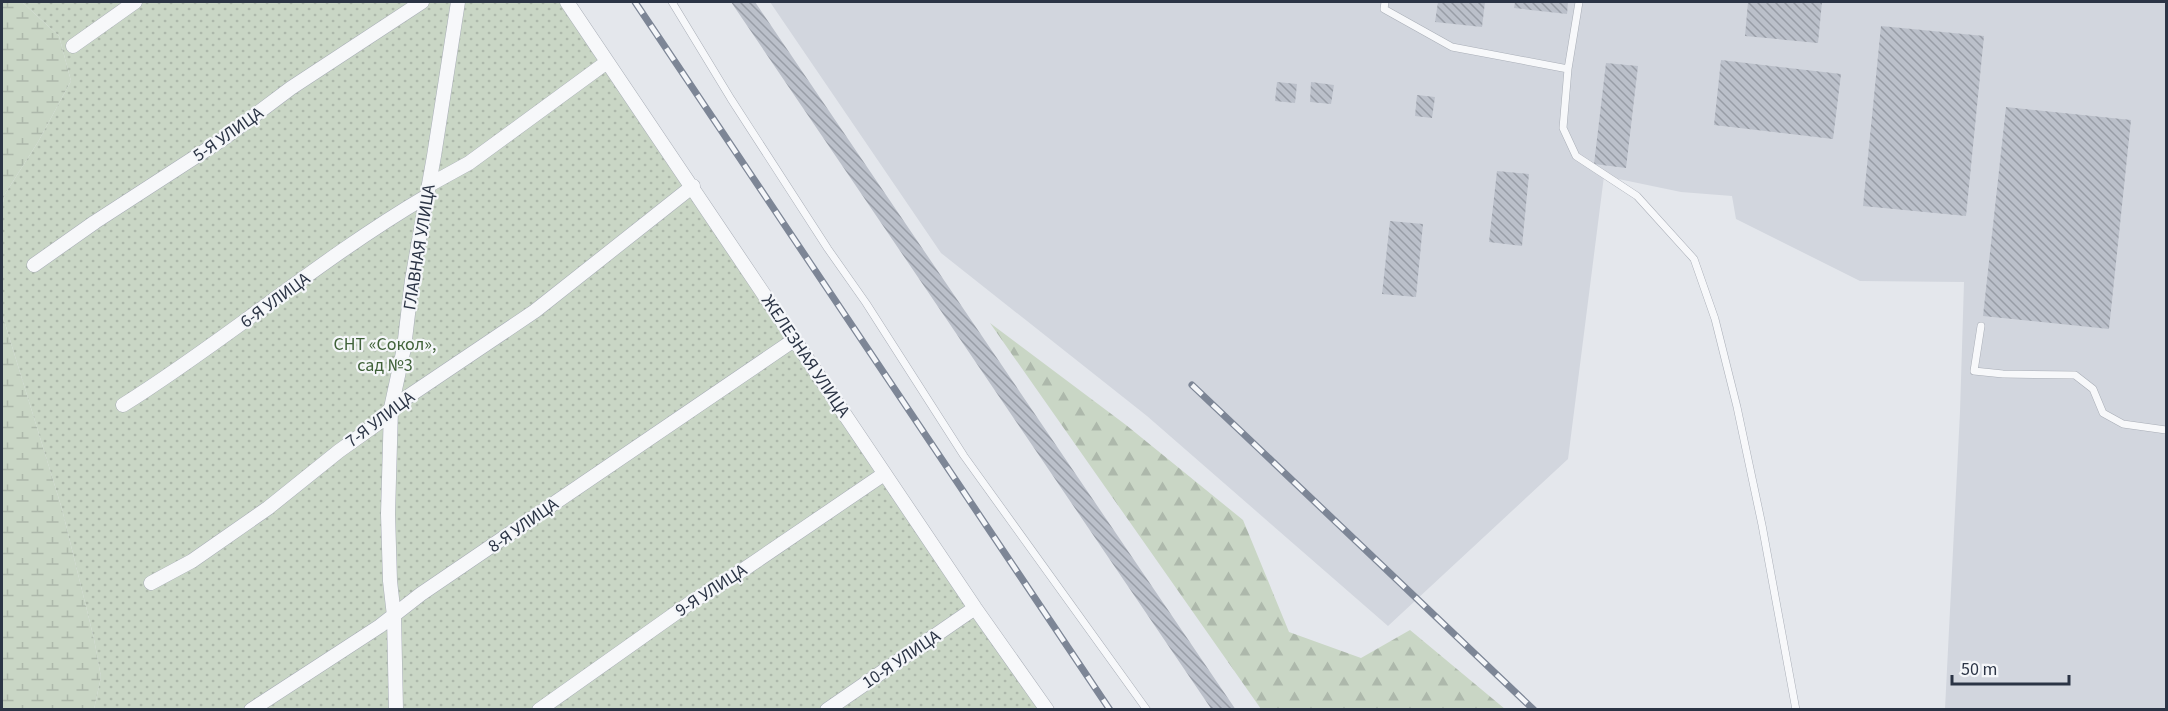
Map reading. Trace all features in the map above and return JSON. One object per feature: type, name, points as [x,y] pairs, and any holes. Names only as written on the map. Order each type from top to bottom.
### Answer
[{"type":"street","points":[[74,46],[135,2]]},
{"type":"street","name":"5-Я УЛИЦА","points":[[34,265],[95,222],[223,139],[291,88],[422,2]]},
{"type":"street","name":"ГЛАВНАЯ УЛИЦА","points":[[396,710],[394,616],[390,581],[388,514],[391,408],[404,348],[412,280],[458,2]]},
{"type":"street","name":"ЖЕЛЕЗНАЯ УЛИЦА","points":[[567,2],[693,186],[884,474],[1047,710]]},
{"type":"street","name":"6-Я УЛИЦА","points":[[123,405],[175,373],[607,62]]},
{"type":"street","name":"7-Я УЛИЦА","points":[[151,583],[192,561],[268,508],[339,451],[381,421],[391,408],[534,311],[693,186]]},
{"type":"street","name":"8-Я УЛИЦА","points":[[251,710],[394,616],[421,594],[794,340]]},
{"type":"street","name":"9-Я УЛИЦА","points":[[539,710],[690,603],[743,570],[884,474]]},
{"type":"street","name":"10-Я УЛИЦА","points":[[827,710],[975,608]]},
{"type":"lane","points":[[672,2],[730,99],[828,249],[867,303],[964,456],[1148,710]]},
{"type":"lane","points":[[1385,2],[1384,9],[1452,47],[1568,69]]},
{"type":"lane","points":[[1579,2],[1568,69],[1563,128],[1576,156],[1637,196],[1694,259],[1715,319],[1737,407],[1762,525],[1796,710]]},
{"type":"lane","points":[[1981,326],[1974,371],[2003,374],[2075,375],[2093,389],[2103,413],[2123,424],[2166,430]]},
{"type":"shaded area","points":[[770,2],[2166,2],[2166,709],[1945,709],[1964,282],[1860,281],[1736,219],[1732,196],[1681,192],[1604,176],[1568,459],[1388,626],[1147,416],[941,253]]},
{"type":"green space","points":[[2,2],[22,2],[59,36],[71,81],[38,142],[5,194],[2,207]]},
{"type":"green space","name":"СНТ «Сокол», сад №3","points":[[22,2],[575,2],[1048,709],[94,709],[101,677],[94,639],[62,509],[3,317],[2,207],[5,194],[38,142],[71,81],[59,36]]},
{"type":"green space","points":[[2,303],[3,317],[62,509],[94,639],[101,677],[94,709],[2,709]]},
{"type":"green space","points":[[990,323],[1126,425],[1243,520],[1289,632],[1361,658],[1410,630],[1505,709],[1261,709]]},
{"type":"building","points":[[731,2],[755,2],[1236,710],[1212,710]]},
{"type":"building","points":[[1438,2],[1485,2],[1482,27],[1435,22]]},
{"type":"building","points":[[1515,2],[1568,2],[1567,14],[1514,8]]},
{"type":"building","points":[[1748,2],[1822,2],[1818,43],[1745,36]]},
{"type":"building","points":[[1881,26],[1984,36],[1966,216],[1863,206]]},
{"type":"building","points":[[1721,60],[1841,74],[1833,139],[1714,125]]},
{"type":"building","points":[[1606,63],[1638,66],[1626,168],[1594,164]]},
{"type":"building","points":[[1277,82],[1297,84],[1295,103],[1275,101]]},
{"type":"building","points":[[1311,82],[1334,85],[1331,104],[1310,102]]},
{"type":"building","points":[[1417,95],[1435,97],[1432,118],[1415,116]]},
{"type":"building","points":[[2006,107],[2131,120],[2109,329],[1983,316]]},
{"type":"building","points":[[1497,171],[1529,174],[1522,246],[1489,242]]},
{"type":"building","points":[[1390,221],[1423,224],[1416,297],[1382,294]]},
{"type":"railway","points":[[635,2],[1110,710]]},
{"type":"railway","points":[[1192,385],[1534,710]]}]
